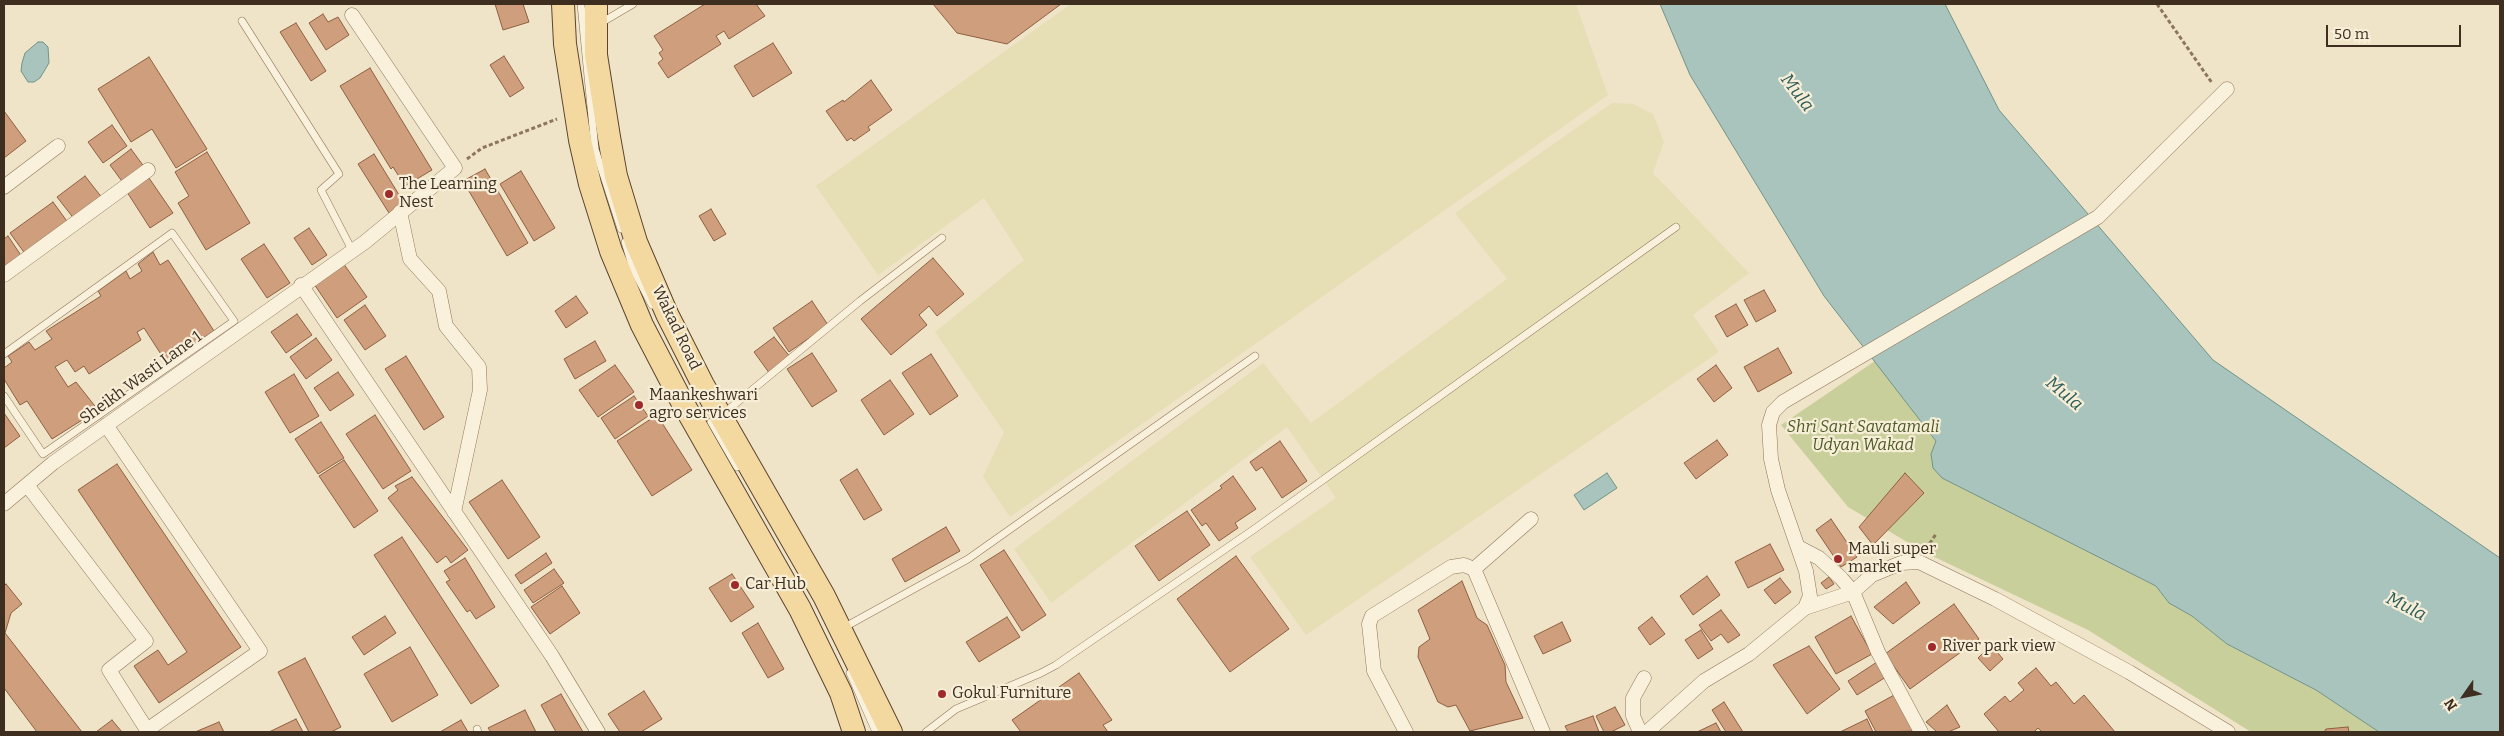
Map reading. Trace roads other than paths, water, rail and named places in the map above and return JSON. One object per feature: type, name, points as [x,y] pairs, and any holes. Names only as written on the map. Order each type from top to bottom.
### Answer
[{"type":"main road","name":"Wakad Road","points":[[563,4],[565,44],[575,111],[590,184],[611,251],[642,324],[680,398],[800,609],[841,693],[854,732]]},
{"type":"main road","name":"Wakad Road","points":[[596,4],[596,55],[616,176],[636,242],[666,314],[714,414],[777,512],[840,630],[891,732]]},
{"type":"main road","points":[[841,693],[849,732]]},
{"type":"street","name":"Sheikh Wasti Lane 1","points":[[4,504],[27,485],[47,459],[106,425],[237,325],[352,250],[455,168],[352,15]]},
{"type":"street","points":[[1805,608],[1810,596],[1806,571],[1778,490],[1771,459],[1769,425],[1773,412],[1783,402],[2098,217],[2224,92]]},
{"type":"street","points":[[4,187],[58,146]]},
{"type":"street","points":[[4,275],[148,170]]},
{"type":"street","points":[[400,212],[410,259],[439,291],[446,326],[478,367],[480,390],[454,512]]},
{"type":"street","points":[[301,285],[552,656],[598,732]]},
{"type":"street","points":[[27,485],[146,641],[109,670],[147,730],[260,651],[106,425]]},
{"type":"street","points":[[1474,569],[1530,519]]},
{"type":"street","points":[[1798,547],[1820,558],[1853,592],[1878,652],[1921,732]]},
{"type":"street","points":[[1647,732],[1704,681],[1749,654],[1805,608],[1853,592],[1872,575],[1901,563],[1918,562],[1995,599],[2128,672],[2217,728],[2228,732]]},
{"type":"street","points":[[1406,732],[1374,671],[1369,624],[1372,616],[1451,567],[1464,565],[1474,569],[1543,732]]},
{"type":"street","points":[[1640,732],[1633,716],[1633,698],[1644,678]]},
{"type":"lane","points":[[581,4],[595,149],[633,270],[655,312]]},
{"type":"lane","points":[[595,27],[633,4]]},
{"type":"lane","points":[[242,21],[339,174],[321,190],[352,250]]},
{"type":"lane","points":[[926,732],[956,709],[1056,665],[1252,530],[1676,227]]},
{"type":"lane","points":[[4,354],[172,233],[237,325],[47,459],[4,396]]},
{"type":"lane","points":[[740,472],[714,414],[942,238]]},
{"type":"lane","points":[[840,630],[968,560],[1255,356]]},
{"type":"lane","points":[[848,669],[876,732]]},
{"type":"water","name":"Mula","points":[[1660,4],[1945,4],[1999,110],[2213,360],[2500,558],[2500,732],[2379,732],[2316,690],[2227,644],[2192,616],[2169,603],[2156,586],[1942,478],[1933,468],[1931,454],[1936,441],[1824,296],[1690,75]]},
{"type":"water","points":[[38,42],[43,42],[48,47],[49,63],[40,78],[34,82],[28,82],[21,71],[22,63],[25,53]]},
{"type":"water","points":[[1607,473],[1617,488],[1584,510],[1574,495]]},
{"type":"place","name":"The Learning Nest","points":[[389,194]]},
{"type":"place","name":"Maankeshwari agro services","points":[[639,405]]},
{"type":"place","name":"Mauli super market","points":[[1838,559]]},
{"type":"place","name":"Car Hub","points":[[735,585]]},
{"type":"place","name":"River park view","points":[[1932,647]]},
{"type":"place","name":"Gokul Furniture","points":[[942,694]]},
{"type":"park label","name":"Shri Sant Savatamali Udyan Wakad","points":[[1863,437]]}]
